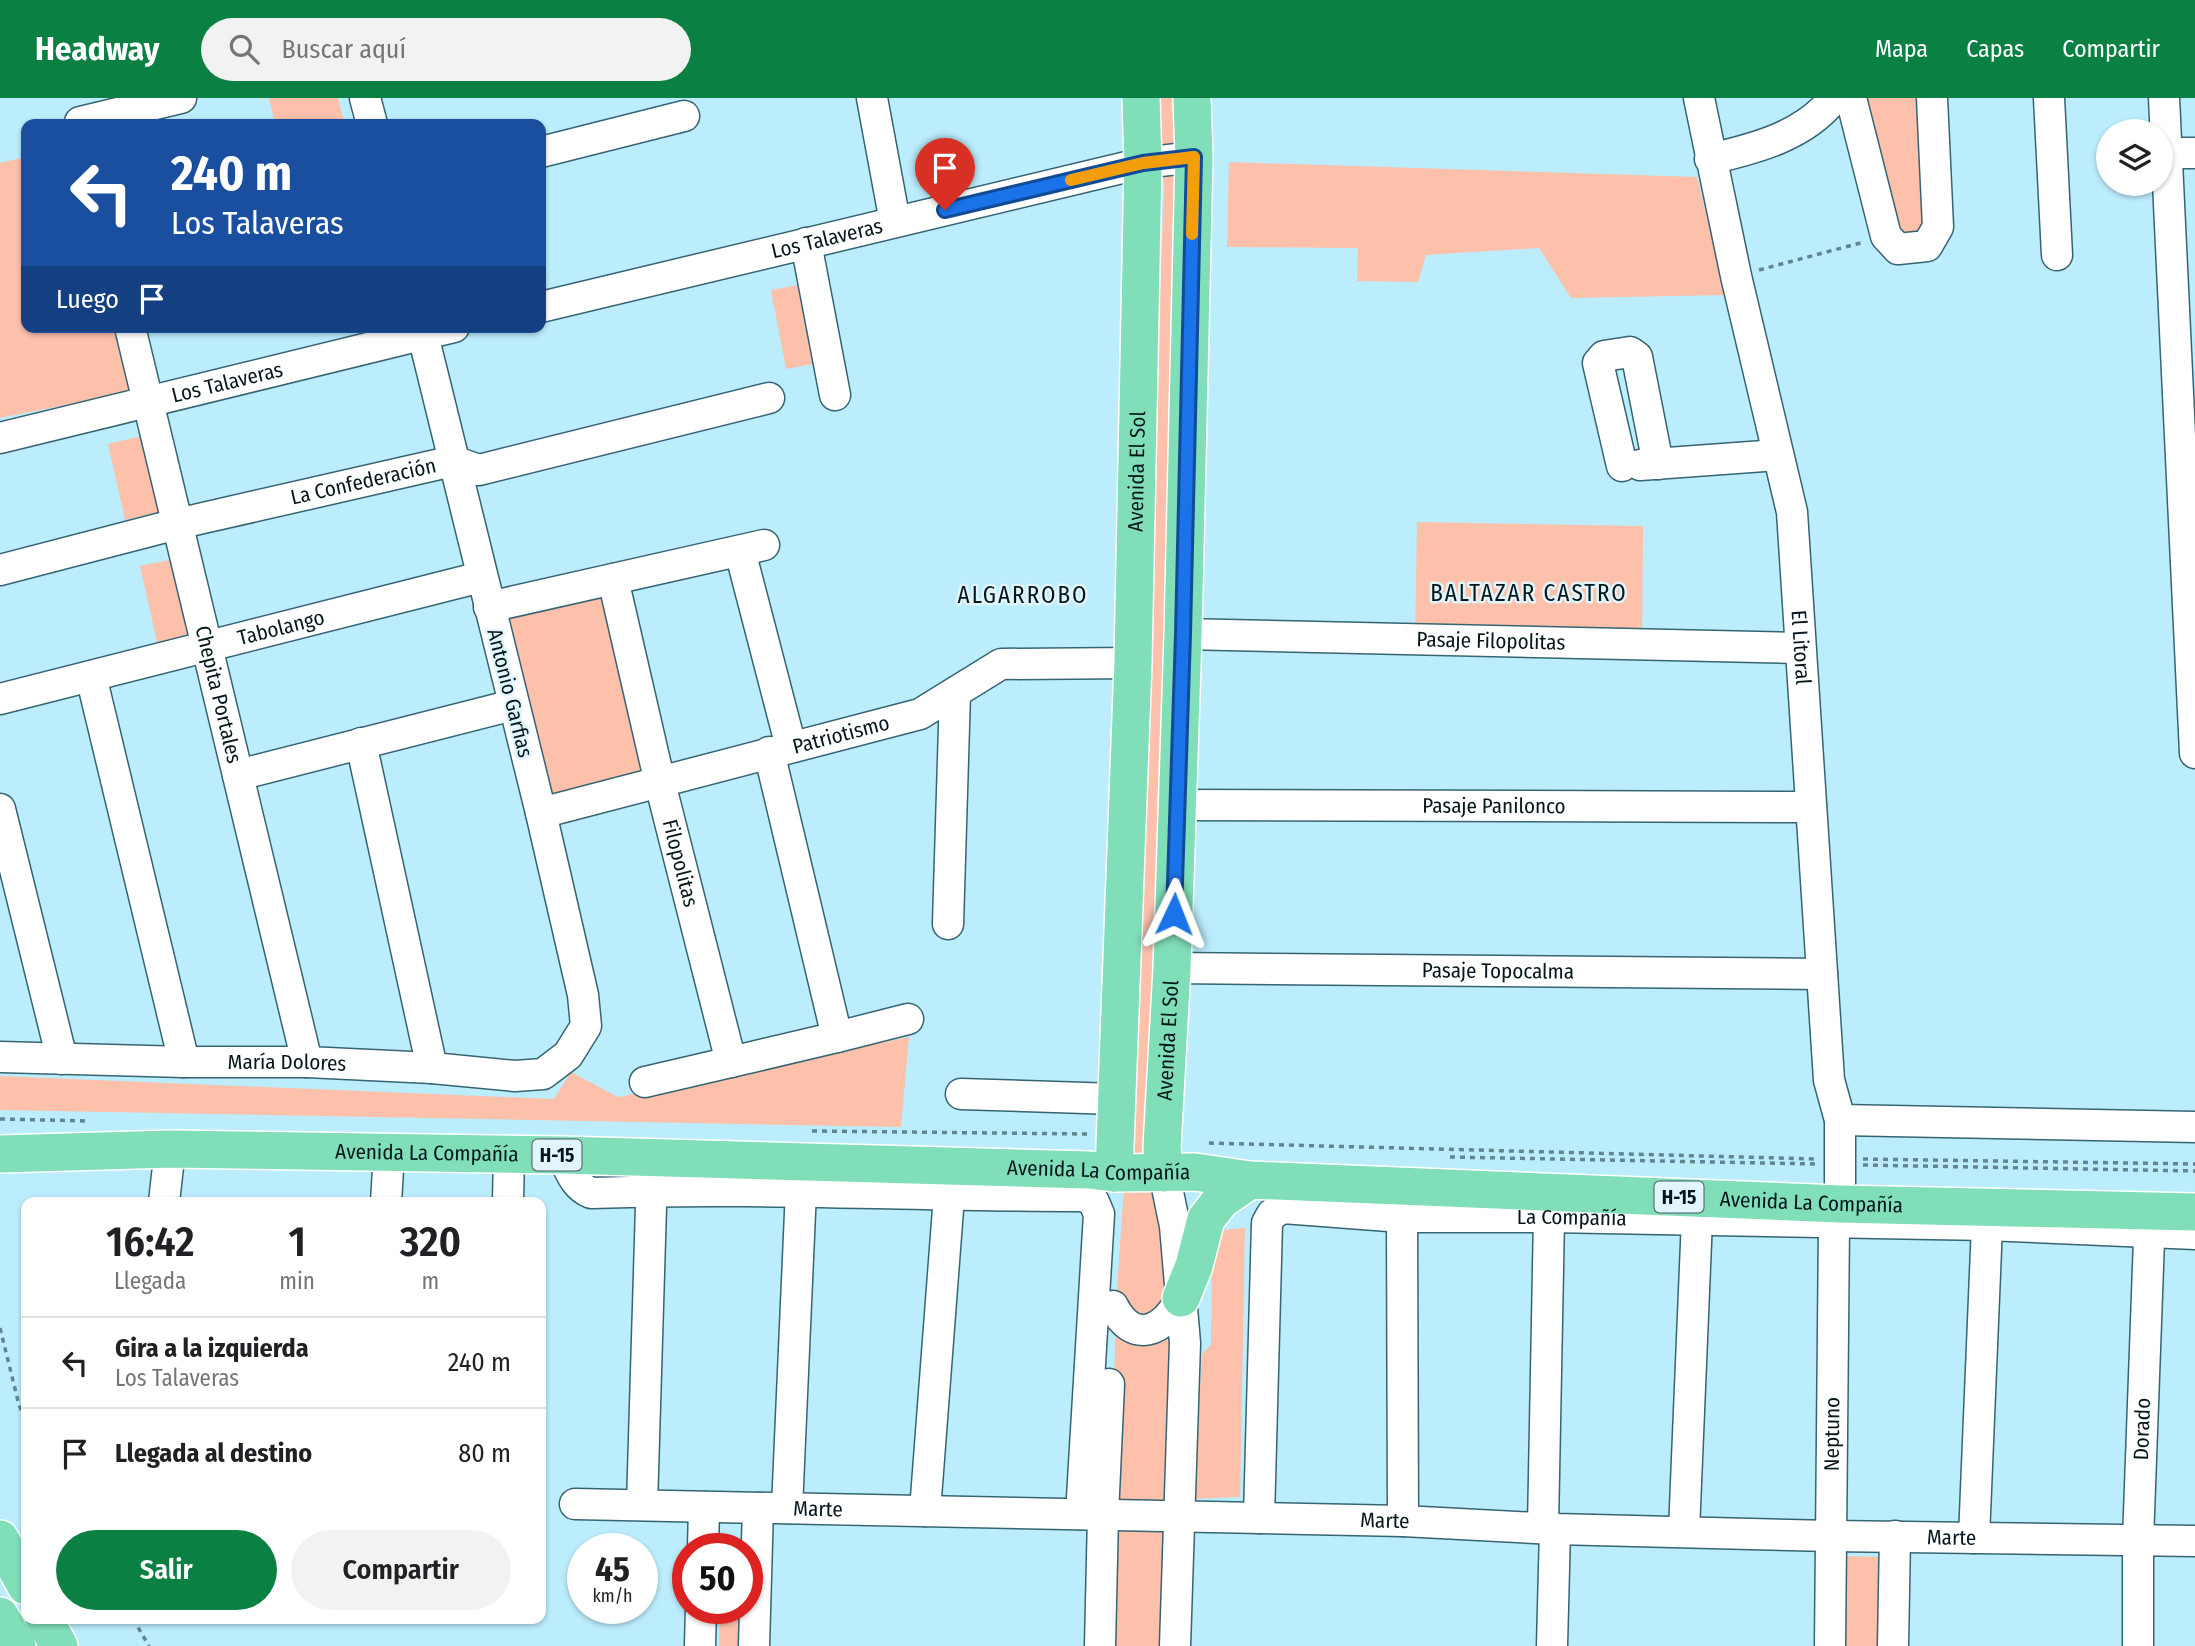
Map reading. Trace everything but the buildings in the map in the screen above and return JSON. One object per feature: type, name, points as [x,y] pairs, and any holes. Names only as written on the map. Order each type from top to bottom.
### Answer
[{"type":"main road","name":"Avenida El Sol","points":[[1114,1173],[1133,663],[1142,98]]},
{"type":"main road","name":"Avenida El Sol","points":[[1164,1173],[1162,1147],[1172,968],[1183,634],[1194,157],[1192,98]]},
{"type":"main road","name":"Avenida La Compañía","points":[[0,1154],[170,1149],[562,1155],[652,1174],[1088,1170],[1114,1173],[1195,1172],[1250,1180],[1837,1213],[2149,1222],[2195,1212]]},
{"type":"main road","points":[[1181,1298],[1194,1266],[1206,1219],[1221,1200],[1250,1180]]},
{"type":"main road","points":[[0,1539],[21,1577]]},
{"type":"main road","points":[[0,1616],[17,1646]]},
{"type":"main road","points":[[47,1624],[59,1646]]},
{"type":"street","points":[[78,115],[181,98]]},
{"type":"street","points":[[365,98],[371,119]]},
{"type":"street","points":[[872,98],[895,222]]},
{"type":"street","name":"El Litoral","points":[[1699,98],[1736,276],[1792,512],[1829,1080],[1840,1120],[1837,1213]]},
{"type":"street","points":[[1710,159],[1762,147],[1804,125],[1834,98]]},
{"type":"street","points":[[1851,98],[1886,236],[1898,249],[1927,246],[1938,227],[1932,98]]},
{"type":"street","points":[[2049,98],[2057,255]]},
{"type":"street","points":[[2164,98],[2164,119]]},
{"type":"street","points":[[546,151],[684,116]]},
{"type":"street","points":[[2173,153],[2195,153]]},
{"type":"street","name":"Los Talaveras","points":[[546,306],[1143,163],[1194,157]]},
{"type":"street","points":[[2171,196],[2184,295],[2195,753]]},
{"type":"street","points":[[806,243],[835,395]]},
{"type":"street","name":"Chepita Portales","points":[[131,333],[307,1062]]},
{"type":"street","name":"Los Talaveras","points":[[0,438],[414,333]]},
{"type":"street","name":"Antonio Garfias","points":[[422,333],[583,995],[586,1026],[568,1055]]},
{"type":"street","points":[[1658,464],[1637,357],[1630,352],[1604,356],[1598,363],[1616,467],[1658,464],[1778,455]]},
{"type":"street","name":"La Confederación","points":[[0,570],[177,524],[453,461],[479,470],[769,398]]},
{"type":"street","points":[[489,607],[752,548],[780,750],[836,1037]]},
{"type":"street","name":"Tabolango","points":[[0,699],[481,577]]},
{"type":"street","name":"Filopolitas","points":[[613,579],[660,783],[731,1062]]},
{"type":"street","name":"Pasaje Filopolitas","points":[[1183,634],[1800,648]]},
{"type":"street","name":"Patriotismo","points":[[541,813],[920,714],[1001,664],[1133,663]]},
{"type":"street","points":[[91,676],[184,1062]]},
{"type":"street","points":[[948,924],[955,692]]},
{"type":"street","points":[[237,775],[513,705]]},
{"type":"street","points":[[361,743],[432,1068]]},
{"type":"street","name":"Pasaje Panilonco","points":[[1177,804],[1811,807]]},
{"type":"street","points":[[0,809],[62,1059]]},
{"type":"street","name":"Pasaje Topocalma","points":[[1172,968],[1822,974]]},
{"type":"street","points":[[645,1082],[908,1019]]},
{"type":"street","name":"María Dolores","points":[[0,1057],[307,1062],[432,1068],[515,1076],[543,1074],[568,1055]]},
{"type":"street","points":[[961,1094],[1116,1099]]},
{"type":"street","points":[[1840,1120],[2195,1127]]},
{"type":"street","points":[[165,1197],[170,1149]]},
{"type":"street","points":[[386,1197],[389,1153]]},
{"type":"street","points":[[509,1154],[509,1197]]},
{"type":"street","name":"Avenida El Sol","points":[[1092,1515],[1113,1306],[1114,1173]]},
{"type":"street","name":"Avenida El Sol","points":[[1164,1173],[1175,1226],[1185,1343],[1175,1646]]},
{"type":"street","points":[[642,1505],[652,1174],[800,1191],[949,1196],[1082,1196],[1093,1199],[1099,1214],[1092,1515],[1100,1646]]},
{"type":"street","points":[[754,1646],[773,1508],[800,1191]]},
{"type":"street","points":[[925,1511],[949,1196]]},
{"type":"street","name":"La Compañía","points":[[1259,1518],[1267,1223],[1272,1214],[1283,1208],[1402,1217],[1697,1219],[1837,1213],[1987,1225],[2149,1222],[2195,1234]]},
{"type":"street","name":"Neptuno","points":[[1830,1646],[1837,1213]]},
{"type":"street","points":[[1402,1217],[1403,1521]]},
{"type":"street","points":[[1549,1217],[1549,1528],[1552,1646]]},
{"type":"street","points":[[1684,1531],[1697,1219]]},
{"type":"street","name":"Dorado","points":[[2138,1646],[2138,1541],[2149,1222]]},
{"type":"street","points":[[1974,1538],[1987,1225]]},
{"type":"street","points":[[1113,1306],[1127,1326],[1144,1329],[1163,1325],[1174,1313],[1181,1298]]},
{"type":"street","name":"Marte","points":[[575,1504],[1403,1521],[1831,1536],[2195,1541]]},
{"type":"street","points":[[703,1533],[704,1507]]},
{"type":"street","points":[[1893,1646],[1895,1536]]},
{"type":"street","points":[[700,1646],[701,1624]]},
{"type":"path","points":[[1736,276],[1886,236]]},
{"type":"path","points":[[1204,1143],[1839,1159],[2195,1164]]},
{"type":"path","points":[[0,1328],[21,1410]]},
{"type":"path","points":[[136,1624],[149,1646]]},
{"type":"shaded area","points":[[269,98],[338,98],[344,119],[274,119]]},
{"type":"shaded area","points":[[1159,98],[1183,98],[1178,1299],[1164,1521],[1160,1646],[1108,1646],[1116,1304],[1126,1157],[1164,189]]},
{"type":"shaded area","points":[[1860,98],[1926,98],[1930,216],[1919,233],[1905,236],[1892,226]]},
{"type":"shaded area","points":[[21,158],[21,333],[121,333],[135,391],[0,418],[0,163]]},
{"type":"shaded area","points":[[1229,162],[1697,177],[1727,295],[1571,298],[1539,248],[1426,255],[1418,282],[1357,281],[1358,248],[1227,247]]},
{"type":"shaded area","points":[[798,285],[813,364],[786,369],[771,290]]},
{"type":"shaded area","points":[[142,436],[159,512],[125,520],[108,444]]},
{"type":"shaded area","points":[[1417,522],[1643,526],[1642,649],[1415,646]]},
{"type":"shaded area","points":[[174,559],[192,635],[157,642],[140,566]]},
{"type":"shaded area","points":[[613,579],[658,773],[536,803],[489,607]]},
{"type":"shaded area","points":[[909,1037],[901,1127],[0,1110],[0,1076],[554,1099],[571,1072],[618,1097]]},
{"type":"shaded area","points":[[1245,1228],[1240,1497],[1194,1499],[1202,1354],[1211,1345],[1212,1238],[1221,1230]]},
{"type":"shaded area","points":[[1842,1556],[1886,1557],[1885,1646],[1841,1646]]},
{"type":"shaded area","points":[[720,1624],[741,1624],[740,1646],[719,1646]]},
{"type":"slow traffic","points":[[1071,180],[1143,163],[1194,157],[1192,234]]},
{"type":"district","name":"BALTAZAR CASTRO","points":[[1529,593]]},
{"type":"district","name":"ALGARROBO","points":[[1023,595]]},
{"type":"route","points":[[945,210],[1143,163],[1194,157],[1174,914]]}]
